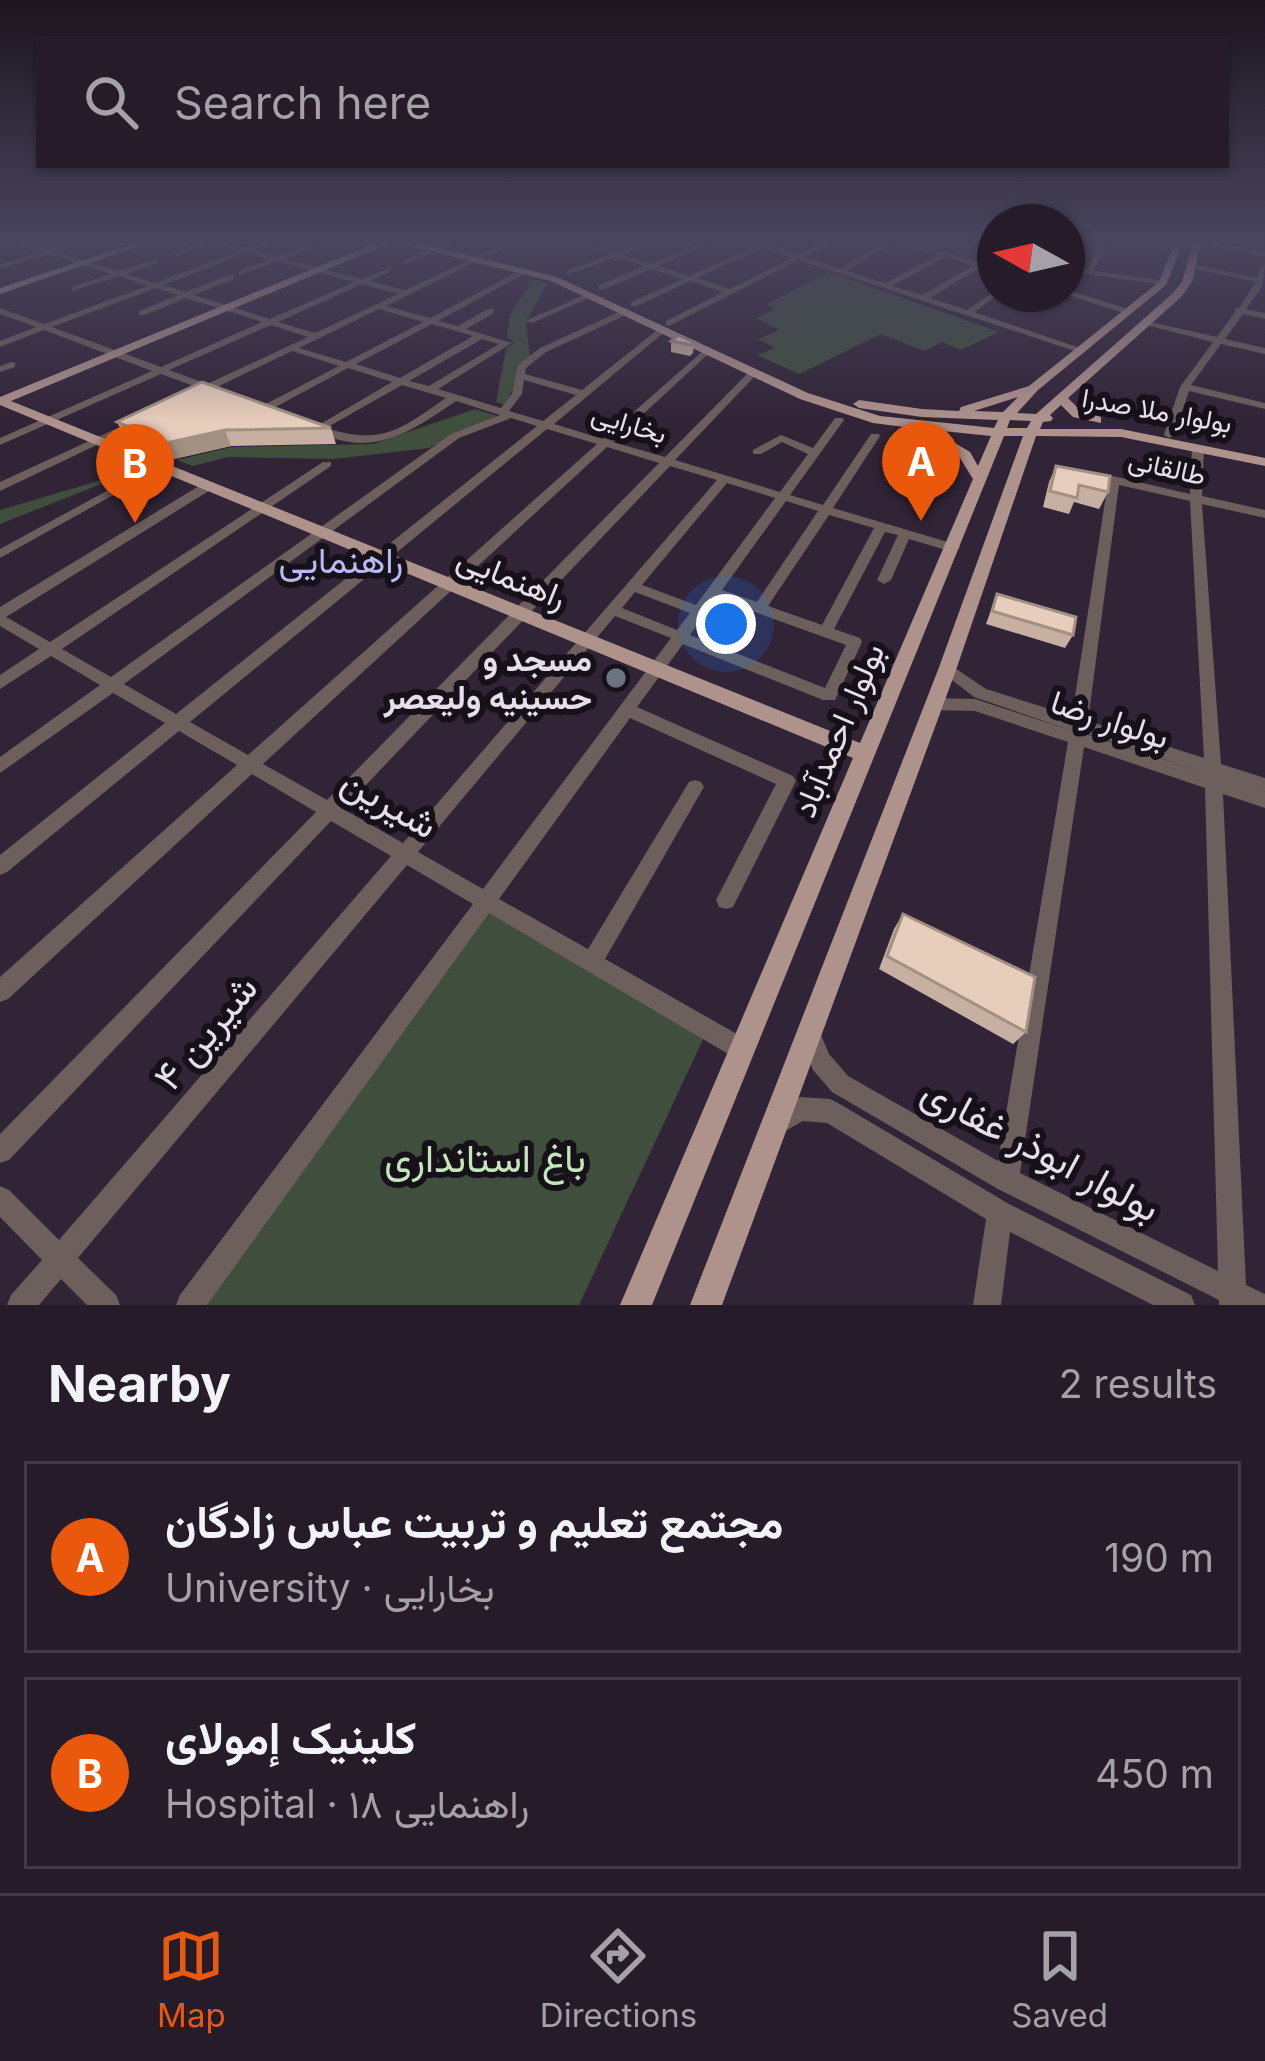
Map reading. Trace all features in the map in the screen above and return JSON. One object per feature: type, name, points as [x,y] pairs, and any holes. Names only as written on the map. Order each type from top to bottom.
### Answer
[{"type":"main road","points":[[0,401],[245,300]]},
{"type":"main road","points":[[612,300],[835,397],[910,419],[965,454],[979,478]]},
{"type":"main road","points":[[615,300],[804,396],[878,420],[1120,429]]},
{"type":"main road","name":"بولوار احمدآباد","points":[[636,1305],[1002,425],[1034,388],[1144,300]]},
{"type":"main road","points":[[706,1305],[1035,425],[1172,300]]},
{"type":"main road","points":[[1048,379],[1053,387],[1073,387]]},
{"type":"main road","points":[[910,419],[973,409],[1034,388]]},
{"type":"main road","points":[[1061,398],[1077,414],[1096,420]]},
{"type":"main road","name":"راهنمایی","points":[[0,401],[867,755]]},
{"type":"main road","name":"بولوار ملا صدرا","points":[[1035,425],[1096,420],[1198,448],[1265,458]]},
{"type":"main road","name":"بولوار ملا صدرا","points":[[1035,425],[1169,435],[1265,458]]},
{"type":"main road","points":[[1020,460],[1041,444],[1072,431]]},
{"type":"main road","points":[[966,519],[985,517],[999,528]]},
{"type":"street","points":[[0,344],[118,300]]},
{"type":"street","points":[[142,313],[175,300]]},
{"type":"street","points":[[198,300],[315,336]]},
{"type":"street","points":[[0,442],[319,300]]},
{"type":"street","points":[[189,397],[391,300]]},
{"type":"street","points":[[264,410],[472,300]]},
{"type":"street","points":[[529,321],[577,300]]},
{"type":"street","points":[[634,304],[643,300]]},
{"type":"street","points":[[0,866],[667,326],[716,300]]},
{"type":"street","points":[[934,300],[1081,350]]},
{"type":"street","points":[[1091,300],[1129,312]]},
{"type":"street","points":[[1169,435],[1185,388],[1248,300]]},
{"type":"street","points":[[378,306],[507,343],[430,390]]},
{"type":"street","points":[[969,312],[977,306]]},
{"type":"street","points":[[0,311],[226,395]]},
{"type":"street","points":[[459,329],[491,311]]},
{"type":"street","points":[[1237,311],[1265,316]]},
{"type":"street","points":[[0,766],[455,436],[507,413],[518,394],[521,367],[543,350],[623,313]]},
{"type":"street","points":[[1146,324],[1265,351]]},
{"type":"street","points":[[317,429],[480,335]]},
{"type":"street","name":"بخارایی","points":[[291,348],[953,548]]},
{"type":"street","points":[[0,991],[703,354]]},
{"type":"street","points":[[520,376],[585,394]]},
{"type":"street","points":[[0,1151],[750,376]]},
{"type":"street","points":[[1185,388],[1265,406]]},
{"type":"street","points":[[299,422],[358,444],[401,434],[455,397]]},
{"type":"street","points":[[245,402],[282,416]]},
{"type":"street","points":[[0,487],[152,415]]},
{"type":"street","points":[[190,1305],[839,420]]},
{"type":"street","points":[[760,608],[875,436]]},
{"type":"street","points":[[757,452],[781,437],[815,453]]},
{"type":"street","points":[[1198,448],[1196,500],[1242,1301]]},
{"type":"street","points":[[0,683],[328,464]]},
{"type":"street","points":[[0,554],[158,466]]},
{"type":"street","name":"طالقانی","points":[[1095,476],[1265,514]]},
{"type":"street","name":"شیرین ۴","points":[[21,1305],[725,478]]},
{"type":"street","points":[[1007,1180],[1051,921],[1114,481]]},
{"type":"street","points":[[0,617],[208,486]]},
{"type":"street","points":[[825,632],[882,526]]},
{"type":"street","points":[[884,580],[905,533]]},
{"type":"street","points":[[632,586],[699,611]]},
{"type":"street","points":[[611,609],[829,696],[855,642],[713,592]]},
{"type":"street","name":"شیرین","points":[[0,617],[743,1050]]},
{"type":"street","name":"بولوار رضا","points":[[947,670],[977,699]]},
{"type":"street","name":"بولوار رضا","points":[[934,704],[977,699],[1213,777],[1265,800]]},
{"type":"street","points":[[626,710],[787,782],[726,900]]},
{"type":"street","name":"بولوار رضا","points":[[1213,777],[1265,785]]},
{"type":"street","points":[[592,962],[695,787]]},
{"type":"street","name":"بولوار ابوذر غفاری","points":[[809,1036],[820,1062],[840,1084],[1007,1180],[1242,1301]]},
{"type":"street","points":[[775,1125],[800,1109],[830,1111],[828,1097],[840,1084]]},
{"type":"street","name":"بولوار ابوذر غفاری","points":[[830,1111],[1000,1213],[1181,1305]]},
{"type":"street","points":[[0,1199],[106,1305]]},
{"type":"street","points":[[987,1305],[1000,1213]]},
{"type":"green space","points":[[520,300],[538,300],[526,322],[530,356],[505,405],[496,402],[506,349],[514,342],[507,337],[510,315]]},
{"type":"green space","points":[[775,300],[908,300],[999,332],[961,350],[942,342],[924,351],[881,334],[799,374],[757,355],[775,348],[758,339],[780,330],[756,318],[775,309],[767,304]]},
{"type":"green space","points":[[475,409],[497,416],[429,448],[334,459],[228,457],[193,466],[177,460],[232,447],[373,444]]},
{"type":"green space","points":[[142,468],[0,524],[0,510]]},
{"type":"green space","name":"باغ استانداری","points":[[495,911],[705,1035],[579,1305],[199,1305],[482,915]]},
{"type":"building","points":[[678,335],[694,342],[671,341]]},
{"type":"building","points":[[202,382],[331,428],[225,430],[166,443],[117,422]]},
{"type":"building","points":[[1056,466],[1110,476],[1108,492],[1079,485],[1077,498],[1050,491]]},
{"type":"building","points":[[997,594],[1076,617],[1073,635],[992,611]]},
{"type":"building","points":[[903,914],[1035,977],[1026,1032],[887,956]]},
{"type":"place","name":"مجتمع تعلیم و تربیت عباس زادگان","points":[[921,521]]},
{"type":"place","name":"کلینیک إمولای","points":[[135,523]]},
{"type":"place","name":"مسجد و حسینیه ولیعصر","points":[[616,678]]},
{"type":"district","name":"راهنمایی","points":[[341,560]]}]
